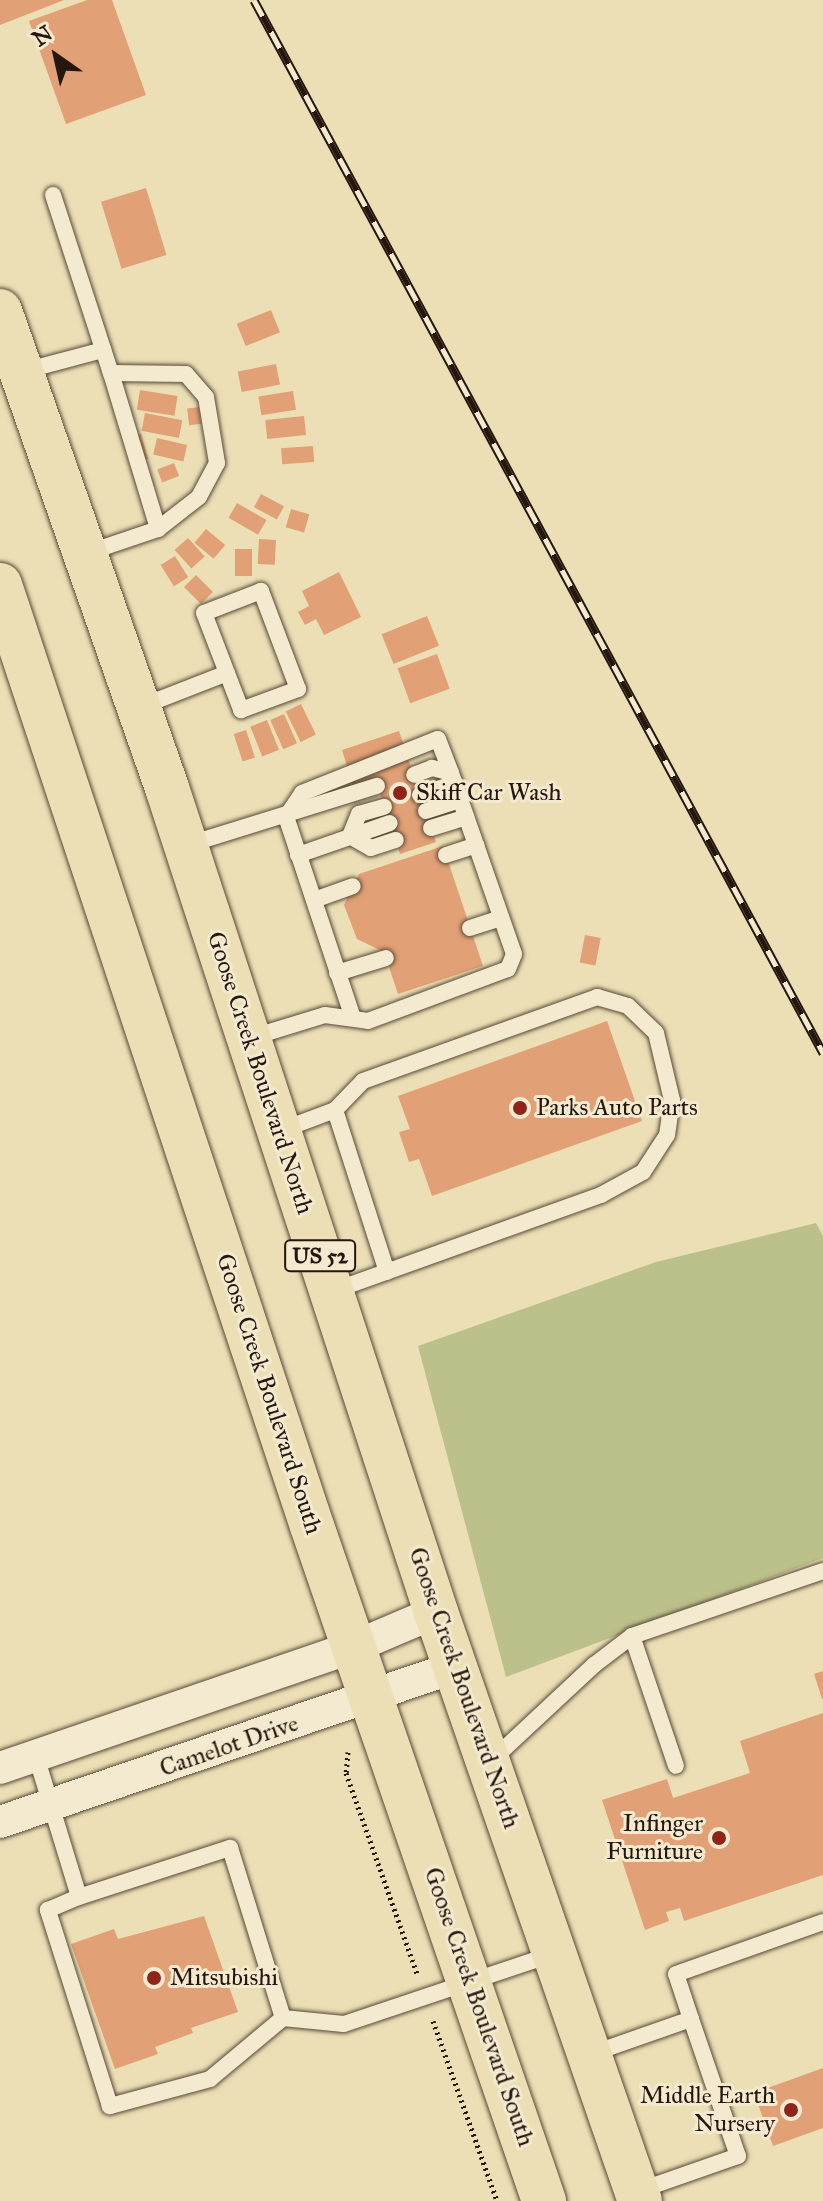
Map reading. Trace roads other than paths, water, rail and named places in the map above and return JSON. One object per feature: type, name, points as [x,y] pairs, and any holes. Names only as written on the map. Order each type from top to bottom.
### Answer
[{"type":"highway","name":"Goose Creek Boulevard North","points":[[0,311],[186,846],[436,1612],[638,2196]]},
{"type":"highway","name":"Goose Creek Boulevard South","points":[[0,585],[354,1647],[374,1697],[544,2201]]},
{"type":"street","points":[[0,1768],[354,1647],[436,1612]]},
{"type":"street","name":"Camelot Drive","points":[[0,1822],[374,1697],[457,1666]]},
{"type":"lane","points":[[53,195],[158,529]]},
{"type":"lane","points":[[21,372],[103,350]]},
{"type":"lane","points":[[85,554],[158,529],[199,497],[217,463],[206,397],[186,374],[111,373]]},
{"type":"lane","points":[[261,591],[298,689],[241,710],[227,673],[204,613],[261,591]]},
{"type":"lane","points":[[139,708],[227,673]]},
{"type":"lane","points":[[249,1038],[325,1015],[368,1021],[508,969],[514,954],[438,739],[302,793],[286,817]]},
{"type":"lane","points":[[414,775],[432,768],[455,785]]},
{"type":"lane","points":[[420,795],[455,785]]},
{"type":"lane","points":[[426,811],[455,785]]},
{"type":"lane","points":[[186,846],[377,786]]},
{"type":"lane","points":[[298,855],[350,836],[387,815]]},
{"type":"lane","points":[[286,817],[353,1018]]},
{"type":"lane","points":[[431,828],[466,817]]},
{"type":"lane","points":[[350,836],[371,848],[396,840]]},
{"type":"lane","points":[[446,855],[476,845]]},
{"type":"lane","points":[[314,900],[353,886]]},
{"type":"lane","points":[[470,928],[501,918]]},
{"type":"lane","points":[[337,973],[386,958]]},
{"type":"lane","points":[[279,1131],[335,1110],[363,1081],[597,997],[628,1006],[656,1033],[672,1100],[667,1135],[643,1172],[601,1195],[332,1291]]},
{"type":"lane","points":[[335,1110],[387,1272]]},
{"type":"lane","points":[[490,1763],[594,1665],[632,1636],[823,1571]]},
{"type":"lane","points":[[632,1636],[676,1766]]},
{"type":"lane","points":[[36,1756],[79,1897]]},
{"type":"lane","points":[[283,2018],[230,1848],[48,1910],[110,2106],[210,2079],[283,2018],[344,2024],[555,1954]]},
{"type":"lane","points":[[638,2196],[738,2156],[676,1974],[823,1922]]},
{"type":"lane","points":[[590,2054],[691,2019]]},
{"type":"railway","points":[[254,0],[823,1053]]},
{"type":"place","name":"Skiff Car Wash","points":[[400,793]]},
{"type":"place","name":"Parks Auto Parts","points":[[520,1108]]},
{"type":"place","name":"Infinger Furniture","points":[[719,1838]]},
{"type":"place","name":"Mitsubishi","points":[[154,1978]]},
{"type":"place","name":"Middle Earth Nursery","points":[[791,2110]]}]
